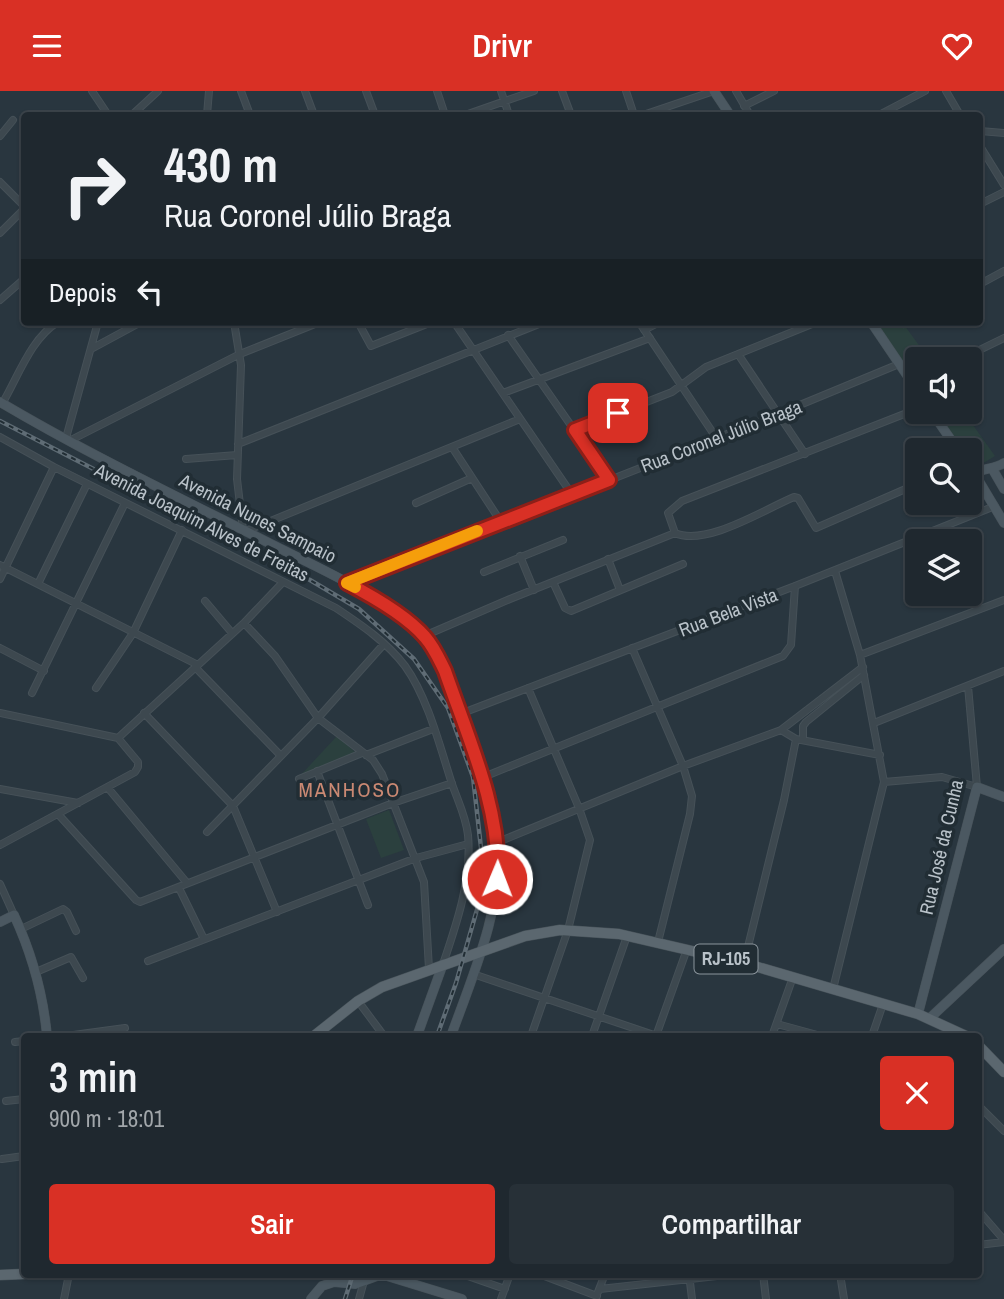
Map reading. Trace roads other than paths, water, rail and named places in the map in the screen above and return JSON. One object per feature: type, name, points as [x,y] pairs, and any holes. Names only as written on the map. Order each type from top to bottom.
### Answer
[{"type":"main road","name":"RJ-105","points":[[318,1033],[358,1001],[382,987],[533,933],[568,930],[627,936],[744,963],[918,1014],[959,1033]]},
{"type":"main road","points":[[982,1049],[1004,1071]]},
{"type":"main road","points":[[0,1275],[21,1274]]},
{"type":"street","points":[[92,91],[106,112]]},
{"type":"street","points":[[135,112],[158,91]]},
{"type":"street","points":[[241,91],[249,112]]},
{"type":"street","points":[[305,91],[313,112]]},
{"type":"street","points":[[366,91],[374,112]]},
{"type":"street","points":[[437,91],[444,112]]},
{"type":"street","points":[[501,91],[508,112]]},
{"type":"street","points":[[474,112],[534,91]]},
{"type":"street","points":[[562,91],[570,112]]},
{"type":"street","points":[[626,91],[633,112]]},
{"type":"street","points":[[652,112],[714,91],[728,112]]},
{"type":"street","points":[[736,91],[748,112]]},
{"type":"street","points":[[744,106],[774,91]]},
{"type":"street","points":[[884,112],[925,91]]},
{"type":"street","points":[[946,91],[958,112]]},
{"type":"street","points":[[208,112],[211,92]]},
{"type":"street","points":[[0,136],[13,120]]},
{"type":"street","points":[[983,131],[1004,133]]},
{"type":"street","points":[[983,151],[1004,185]]},
{"type":"street","points":[[0,182],[21,205]]},
{"type":"street","points":[[983,202],[1004,192]]},
{"type":"street","points":[[0,233],[21,211]]},
{"type":"street","points":[[983,282],[1004,271]]},
{"type":"street","points":[[0,300],[21,282]]},
{"type":"street","points":[[1,403],[38,341],[52,326]]},
{"type":"street","points":[[68,439],[97,326]]},
{"type":"street","points":[[91,349],[134,326]]},
{"type":"street","points":[[235,326],[240,354],[238,499],[244,530],[520,419]]},
{"type":"street","points":[[68,439],[240,354],[310,326]]},
{"type":"street","points":[[360,326],[369,345],[374,346],[422,326]]},
{"type":"street","points":[[457,326],[571,493]]},
{"type":"street","points":[[238,444],[533,326]]},
{"type":"street","points":[[642,326],[717,439]]},
{"type":"street","points":[[644,330],[652,326]]},
{"type":"street","points":[[575,430],[681,386],[706,367],[807,326]]},
{"type":"street","points":[[874,326],[905,373]]},
{"type":"street","points":[[508,335],[609,480]]},
{"type":"street","points":[[503,393],[650,338]]},
{"type":"street","points":[[982,349],[1004,338]]},
{"type":"street","points":[[738,354],[805,454]]},
{"type":"street","name":"Rua Coronel Júlio Braga","points":[[347,583],[571,493],[717,439],[899,364]]},
{"type":"street","name":"Avenida Nunes Sampaio","points":[[1,403],[347,583],[425,636],[445,671],[481,778],[498,842],[495,889],[481,951],[452,1033]]},
{"type":"street","points":[[675,533],[668,513],[682,502],[905,414]]},
{"type":"street","points":[[0,447],[2,438]]},
{"type":"street","name":"Avenida Joaquim Alves de Freitas","points":[[2,438],[87,484],[336,608],[384,644],[407,670],[446,759],[466,822],[468,844],[461,906],[418,1033]]},
{"type":"street","points":[[452,447],[501,522]]},
{"type":"street","points":[[186,459],[237,455]]},
{"type":"street","points":[[984,487],[993,470],[1004,463]]},
{"type":"street","points":[[0,579],[3,566],[54,467]]},
{"type":"street","points":[[982,468],[993,470],[1003,487]]},
{"type":"street","points":[[416,503],[472,478]]},
{"type":"street","points":[[38,584],[87,484]]},
{"type":"street","points":[[982,484],[1004,523]]},
{"type":"street","points":[[425,636],[675,533],[684,537],[697,537],[794,497],[798,498],[816,528],[905,489]]},
{"type":"street","points":[[32,693],[125,503]]},
{"type":"street","name":"Rua Bela Vista","points":[[460,714],[835,571],[995,506]]},
{"type":"street","points":[[96,688],[133,633],[182,530]]},
{"type":"street","points":[[484,572],[563,540]]},
{"type":"street","points":[[520,557],[534,590]]},
{"type":"street","points":[[608,559],[620,590]]},
{"type":"street","points":[[554,582],[568,611],[683,563]]},
{"type":"street","points":[[3,566],[197,666],[281,756]]},
{"type":"street","points":[[833,989],[884,782],[863,667],[835,571]]},
{"type":"street","points":[[118,738],[244,623],[283,582]]},
{"type":"street","points":[[481,778],[785,655],[791,645],[795,586]]},
{"type":"street","points":[[860,655],[1004,600]]},
{"type":"street","points":[[205,601],[232,633]]},
{"type":"street","points":[[244,623],[275,656],[318,718],[380,769],[416,858],[425,892],[429,969]]},
{"type":"street","points":[[206,832],[318,718],[384,644]]},
{"type":"street","points":[[0,648],[44,671]]},
{"type":"street","points":[[632,648],[683,766],[692,796],[658,942]]},
{"type":"street","points":[[498,842],[683,766],[781,730],[863,667]]},
{"type":"street","points":[[874,723],[1004,671]]},
{"type":"street","points":[[744,963],[803,726],[864,675]]},
{"type":"street","name":"Rua José da Cunha","points":[[918,1014],[976,787],[968,686]]},
{"type":"street","points":[[528,688],[590,840],[568,930],[532,1033]]},
{"type":"street","points":[[0,713],[118,738],[136,759],[138,767],[135,772],[108,788],[0,845]]},
{"type":"street","points":[[144,713],[233,806],[277,912]]},
{"type":"street","points":[[299,779],[433,729]]},
{"type":"street","points":[[781,730],[799,739],[880,755]]},
{"type":"street","points":[[317,771],[368,905]]},
{"type":"street","points":[[884,782],[942,777],[1004,797]]},
{"type":"street","points":[[58,814],[136,900],[142,901],[393,803],[452,783]]},
{"type":"street","points":[[108,788],[187,883]]},
{"type":"street","points":[[0,789],[78,803]]},
{"type":"street","points":[[148,961],[416,858],[468,844]]},
{"type":"street","points":[[0,884],[21,929],[36,972],[43,997],[47,1033]]},
{"type":"street","points":[[179,888],[205,939]]},
{"type":"street","points":[[21,929],[63,909],[69,915],[76,931]]},
{"type":"street","points":[[0,922],[14,915]]},
{"type":"street","points":[[593,1033],[627,936]]},
{"type":"street","points":[[657,1033],[687,949]]},
{"type":"street","points":[[930,1018],[1004,949]]},
{"type":"street","points":[[36,972],[71,957],[83,978]]},
{"type":"street","points":[[473,974],[647,1033]]},
{"type":"street","points":[[773,1033],[793,977]]},
{"type":"street","points":[[358,1001],[382,1033]]},
{"type":"street","points":[[873,1033],[883,1004]]},
{"type":"street","points":[[776,1024],[810,1033]]},
{"type":"street","points":[[88,1033],[125,1028]]},
{"type":"street","points":[[15,1042],[21,1041]]},
{"type":"street","points":[[6,1101],[21,1099]]},
{"type":"street","points":[[982,1109],[1004,1131]]},
{"type":"street","points":[[2,1159],[21,1156]]},
{"type":"street","points":[[982,1215],[1004,1241]]},
{"type":"street","points":[[982,1244],[1004,1241]]},
{"type":"street","points":[[64,1299],[68,1278]]},
{"type":"street","points":[[311,1299],[322,1286],[335,1278],[355,1285],[365,1278]]},
{"type":"street","points":[[359,1299],[365,1278]]},
{"type":"street","points":[[394,1278],[462,1299]]},
{"type":"street","points":[[473,1278],[505,1289]]},
{"type":"street","points":[[501,1299],[509,1278]]},
{"type":"street","points":[[551,1278],[598,1294],[684,1278]]},
{"type":"street","points":[[689,1278],[692,1299]]},
{"type":"street","points":[[763,1278],[766,1299]]},
{"type":"street","points":[[841,1278],[844,1299]]},
{"type":"railway","points":[[0,421],[310,580],[359,609],[414,659],[448,708],[473,777],[481,848],[478,906],[456,983],[438,1033]]},
{"type":"railway","points":[[345,1299],[352,1278]]},
{"type":"district","name":"MANHOSO","points":[[350,790]]}]
